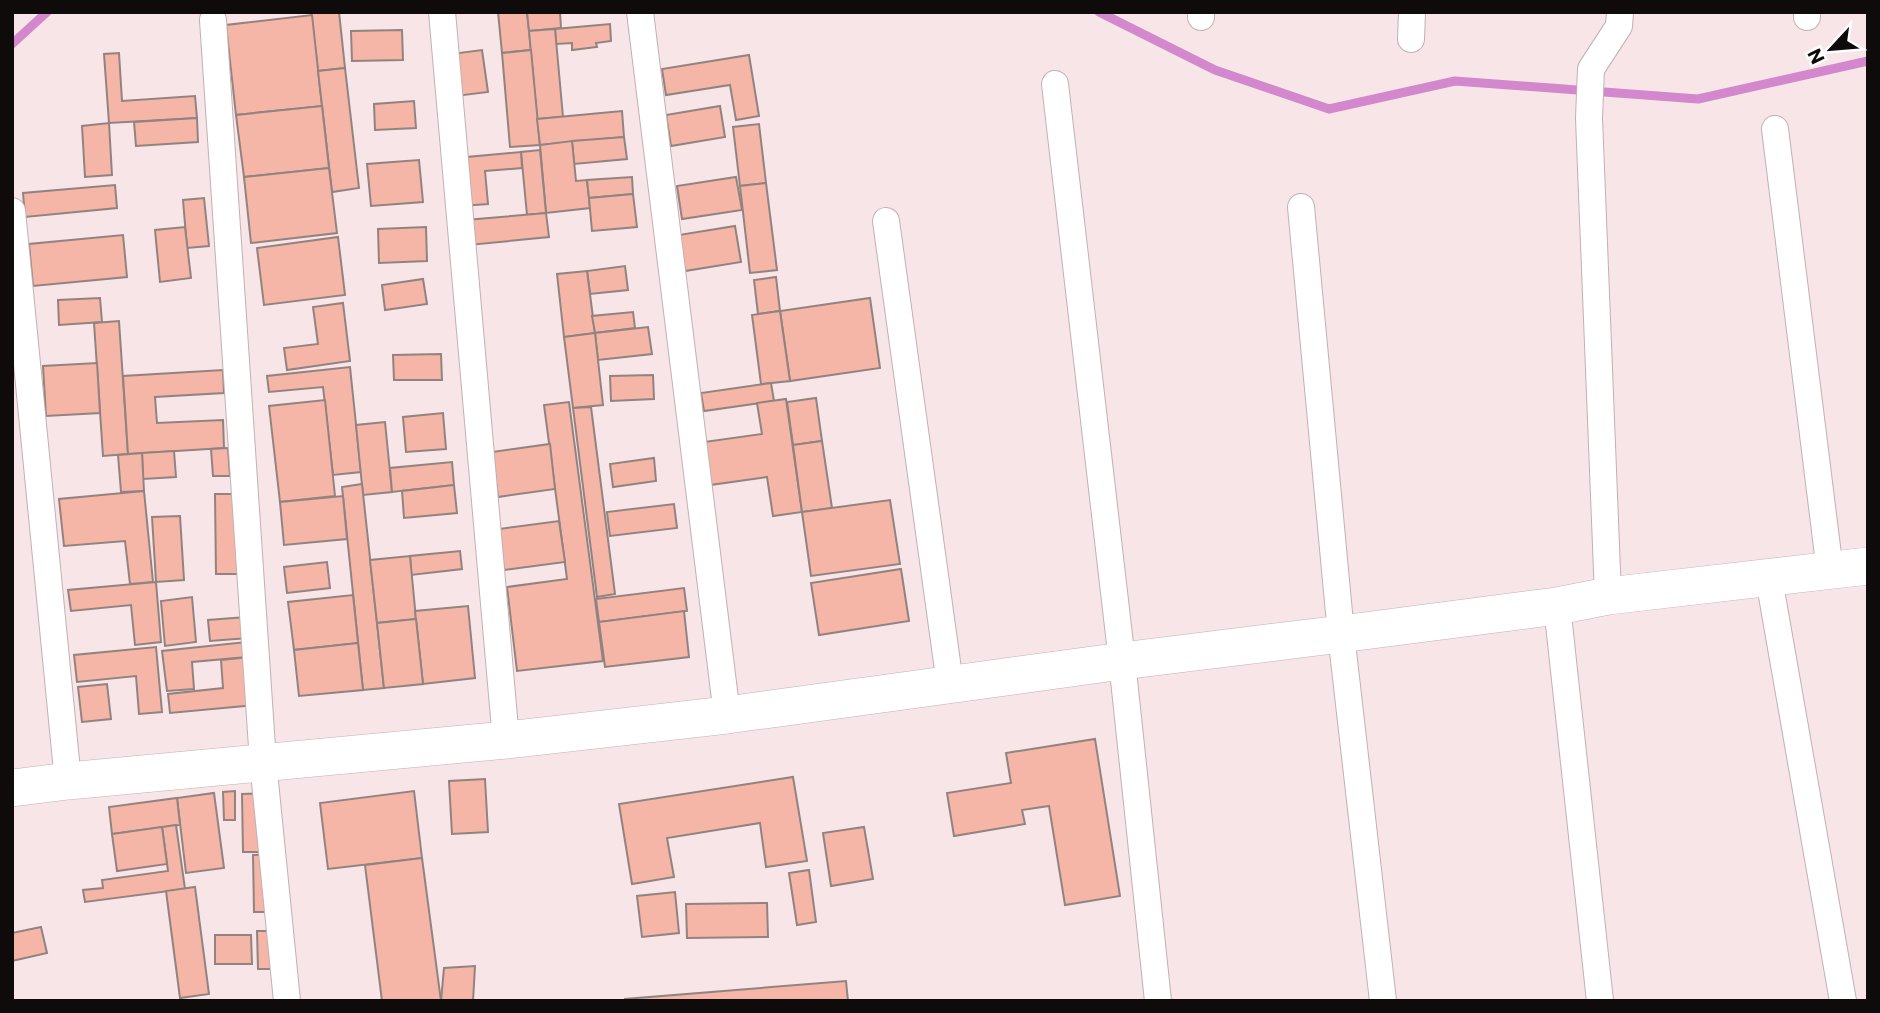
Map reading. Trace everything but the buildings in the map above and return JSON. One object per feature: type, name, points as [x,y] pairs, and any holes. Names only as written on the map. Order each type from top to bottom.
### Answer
[{"type":"street","points":[[442,12],[506,740]]},
{"type":"street","points":[[640,12],[727,715]]},
{"type":"street","points":[[1411,39],[1412,12]]},
{"type":"street","points":[[1608,596],[1589,118],[1591,69],[1619,26],[1620,12]]},
{"type":"street","points":[[213,20],[263,762],[288,1001]]},
{"type":"street","points":[[1055,84],[1122,660],[1158,1001]]},
{"type":"street","points":[[1775,129],[1830,571]]},
{"type":"street","points":[[1301,207],[1341,634],[1383,1001]]},
{"type":"street","points":[[12,211],[68,781]]},
{"type":"street","points":[[886,221],[950,684]]},
{"type":"street","points":[[12,788],[506,740],[727,715],[1122,660],[1557,606],[1608,596],[1868,566]]},
{"type":"street","points":[[1769,579],[1843,1001]]},
{"type":"street","points":[[1557,606],[1600,1001]]},
{"type":"waterway","points":[[12,44],[47,12]]},
{"type":"waterway","points":[[1099,12],[1215,70],[1329,109],[1455,81],[1698,99],[1868,61]]}]
